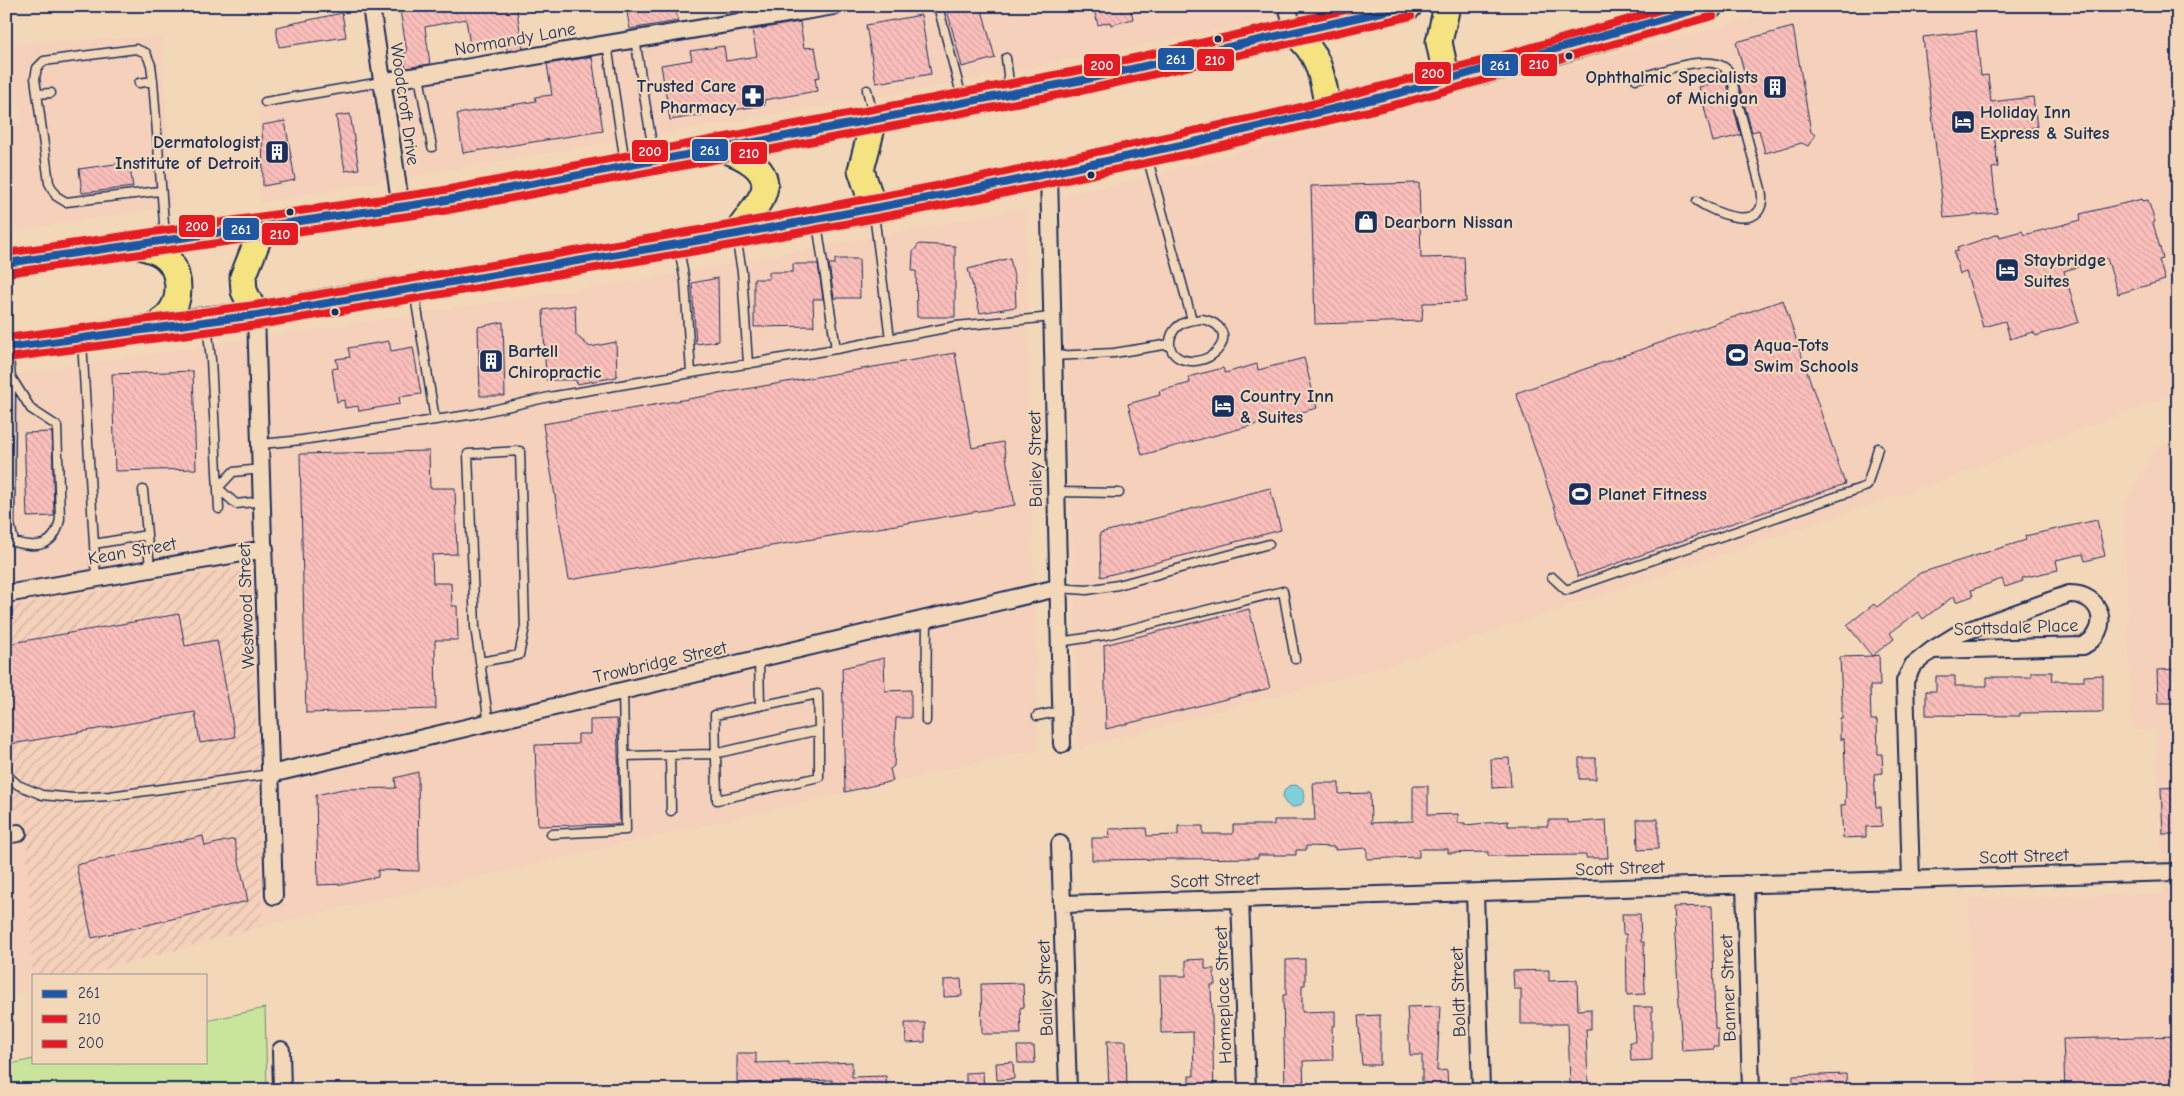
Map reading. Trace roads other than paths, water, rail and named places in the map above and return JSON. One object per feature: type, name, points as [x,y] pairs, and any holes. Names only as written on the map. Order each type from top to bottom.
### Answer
[{"type":"main road","points":[[6,263],[401,208],[655,162],[963,103],[1295,34],[1408,6]]},
{"type":"main road","points":[[1447,6],[1439,42],[1447,80]]},
{"type":"main road","points":[[7,348],[206,320],[256,315],[874,209],[1146,152],[1328,110],[1585,44],[1710,6]]},
{"type":"main road","points":[[1295,34],[1314,54],[1320,67],[1328,110]]},
{"type":"main road","points":[[874,120],[861,170],[874,209]]},
{"type":"main road","points":[[723,149],[744,156],[756,165],[763,180],[763,194],[736,234]]},
{"type":"main road","points":[[256,315],[244,291],[243,277],[263,227]]},
{"type":"main road","points":[[134,245],[158,252],[166,258],[173,266],[178,284],[177,300],[172,309],[156,327]]},
{"type":"street","name":"Woodcroft Drive","points":[[371,6],[401,208]]},
{"type":"street","name":"Normandy Lane","points":[[381,82],[834,6]]},
{"type":"street","points":[[1287,6],[1295,34]]},
{"type":"street","name":"Bailey Street","points":[[1049,173],[1062,744]]},
{"type":"street","name":"Westwood Street","points":[[256,315],[265,548],[274,896]]},
{"type":"street","name":"Kean Street","points":[[6,594],[265,548]]},
{"type":"street","name":"Trowbridge Street","points":[[271,774],[489,724],[1057,588]]},
{"type":"street","name":"Scottsdale Place","points":[[1911,880],[1906,681],[1913,665],[1932,650],[1958,634],[2069,594],[2084,595],[2097,607],[2100,616],[2101,624],[2097,634],[2091,642],[2083,646],[1932,650]]},
{"type":"street","name":"Bailey Street","points":[[1060,844],[1068,1090]]},
{"type":"street","name":"Scott Street","points":[[1062,904],[2178,872]]},
{"type":"street","name":"Banner Street","points":[[1745,884],[1751,1090]]},
{"type":"street","name":"Boldt Street","points":[[1475,893],[1481,1090]]},
{"type":"street","name":"Homeplace Street","points":[[1240,899],[1246,1090]]},
{"type":"street","points":[[281,1050],[282,1090]]},
{"type":"lane","points":[[938,6],[957,71],[963,103]]},
{"type":"lane","points":[[635,40],[655,162]]},
{"type":"lane","points":[[607,44],[626,167]]},
{"type":"lane","points":[[160,191],[66,202],[56,196],[49,183],[35,78],[37,68],[44,62],[136,49],[146,53],[151,65],[153,81],[165,241]]},
{"type":"lane","points":[[1006,58],[1011,93]]},
{"type":"lane","points":[[1636,79],[1706,62],[1721,64],[1730,73],[1761,190],[1762,205],[1755,215],[1746,218],[1712,211],[1697,201]]},
{"type":"lane","points":[[419,76],[432,147]]},
{"type":"lane","points":[[139,82],[153,81]]},
{"type":"lane","points":[[265,102],[381,82]]},
{"type":"lane","points":[[867,90],[874,120]]},
{"type":"lane","points":[[37,94],[51,92]]},
{"type":"lane","points":[[1146,152],[1192,320]]},
{"type":"lane","points":[[874,209],[890,339]]},
{"type":"lane","points":[[817,219],[836,349]]},
{"type":"lane","points":[[736,234],[742,272],[748,364]]},
{"type":"lane","points":[[678,244],[685,282],[691,373]]},
{"type":"lane","points":[[414,288],[434,420]]},
{"type":"lane","points":[[261,444],[302,440],[475,414],[549,397],[836,349],[956,326],[1052,318]]},
{"type":"lane","points":[[1202,319],[1217,325],[1224,337],[1223,345],[1204,359],[1188,360],[1175,355],[1170,344],[1171,335],[1178,326],[1192,320],[1202,319]]},
{"type":"lane","points":[[206,320],[212,360],[219,509]]},
{"type":"lane","points":[[82,338],[96,578]]},
{"type":"lane","points":[[1053,356],[1114,354],[1170,344]]},
{"type":"lane","points":[[7,348],[10,377],[10,524],[14,542],[31,547],[47,543],[57,533],[60,519],[57,426],[31,409],[10,377]]},
{"type":"lane","points":[[1552,577],[1566,590],[1866,486],[1878,448]]},
{"type":"lane","points":[[480,662],[519,655],[521,646],[524,627],[520,451],[468,454],[475,627],[480,662],[489,724]]},
{"type":"lane","points":[[218,488],[233,472],[262,469]]},
{"type":"lane","points":[[218,488],[236,504],[263,501]]},
{"type":"lane","points":[[143,490],[150,568]]},
{"type":"lane","points":[[1056,492],[1120,493]]},
{"type":"lane","points":[[94,544],[147,535]]},
{"type":"lane","points":[[1057,588],[1087,590],[1118,585],[1269,544]]},
{"type":"lane","points":[[1059,642],[1106,635],[1282,591],[1295,659]]},
{"type":"lane","points":[[926,721],[927,619]]},
{"type":"lane","points":[[759,659],[760,706]]},
{"type":"lane","points":[[551,834],[626,830],[623,692]]},
{"type":"lane","points":[[818,694],[818,730],[818,777],[717,800],[714,754],[715,715],[818,694]]},
{"type":"lane","points":[[1038,716],[1061,711]]},
{"type":"lane","points":[[624,756],[714,754],[818,730]]},
{"type":"lane","points":[[670,755],[671,811]]},
{"type":"lane","points":[[6,774],[18,786],[42,795],[74,798],[110,796],[271,774]]},
{"type":"water","points":[[1294,785],[1302,788],[1305,796],[1302,804],[1294,807],[1286,804],[1283,796],[1286,788]]},
{"type":"place","name":"Ophthalmic Specialists of Michigan","points":[[1775,87]]},
{"type":"place","name":"Trusted Care Pharmacy","points":[[753,96]]},
{"type":"place","name":"Holiday Inn Express & Suites","points":[[1963,122]]},
{"type":"place","name":"Dermatologist Institute of Detroit","points":[[277,152]]},
{"type":"place","name":"Dearborn Nissan","points":[[1366,222]]},
{"type":"place","name":"Staybridge Suites","points":[[2007,270]]},
{"type":"place","name":"Aqua-Tots Swim Schools","points":[[1737,355]]},
{"type":"place","name":"Bartell Chiropractic","points":[[491,361]]},
{"type":"place","name":"Country Inn & Suites","points":[[1223,406]]},
{"type":"place","name":"Planet Fitness","points":[[1580,494]]}]
